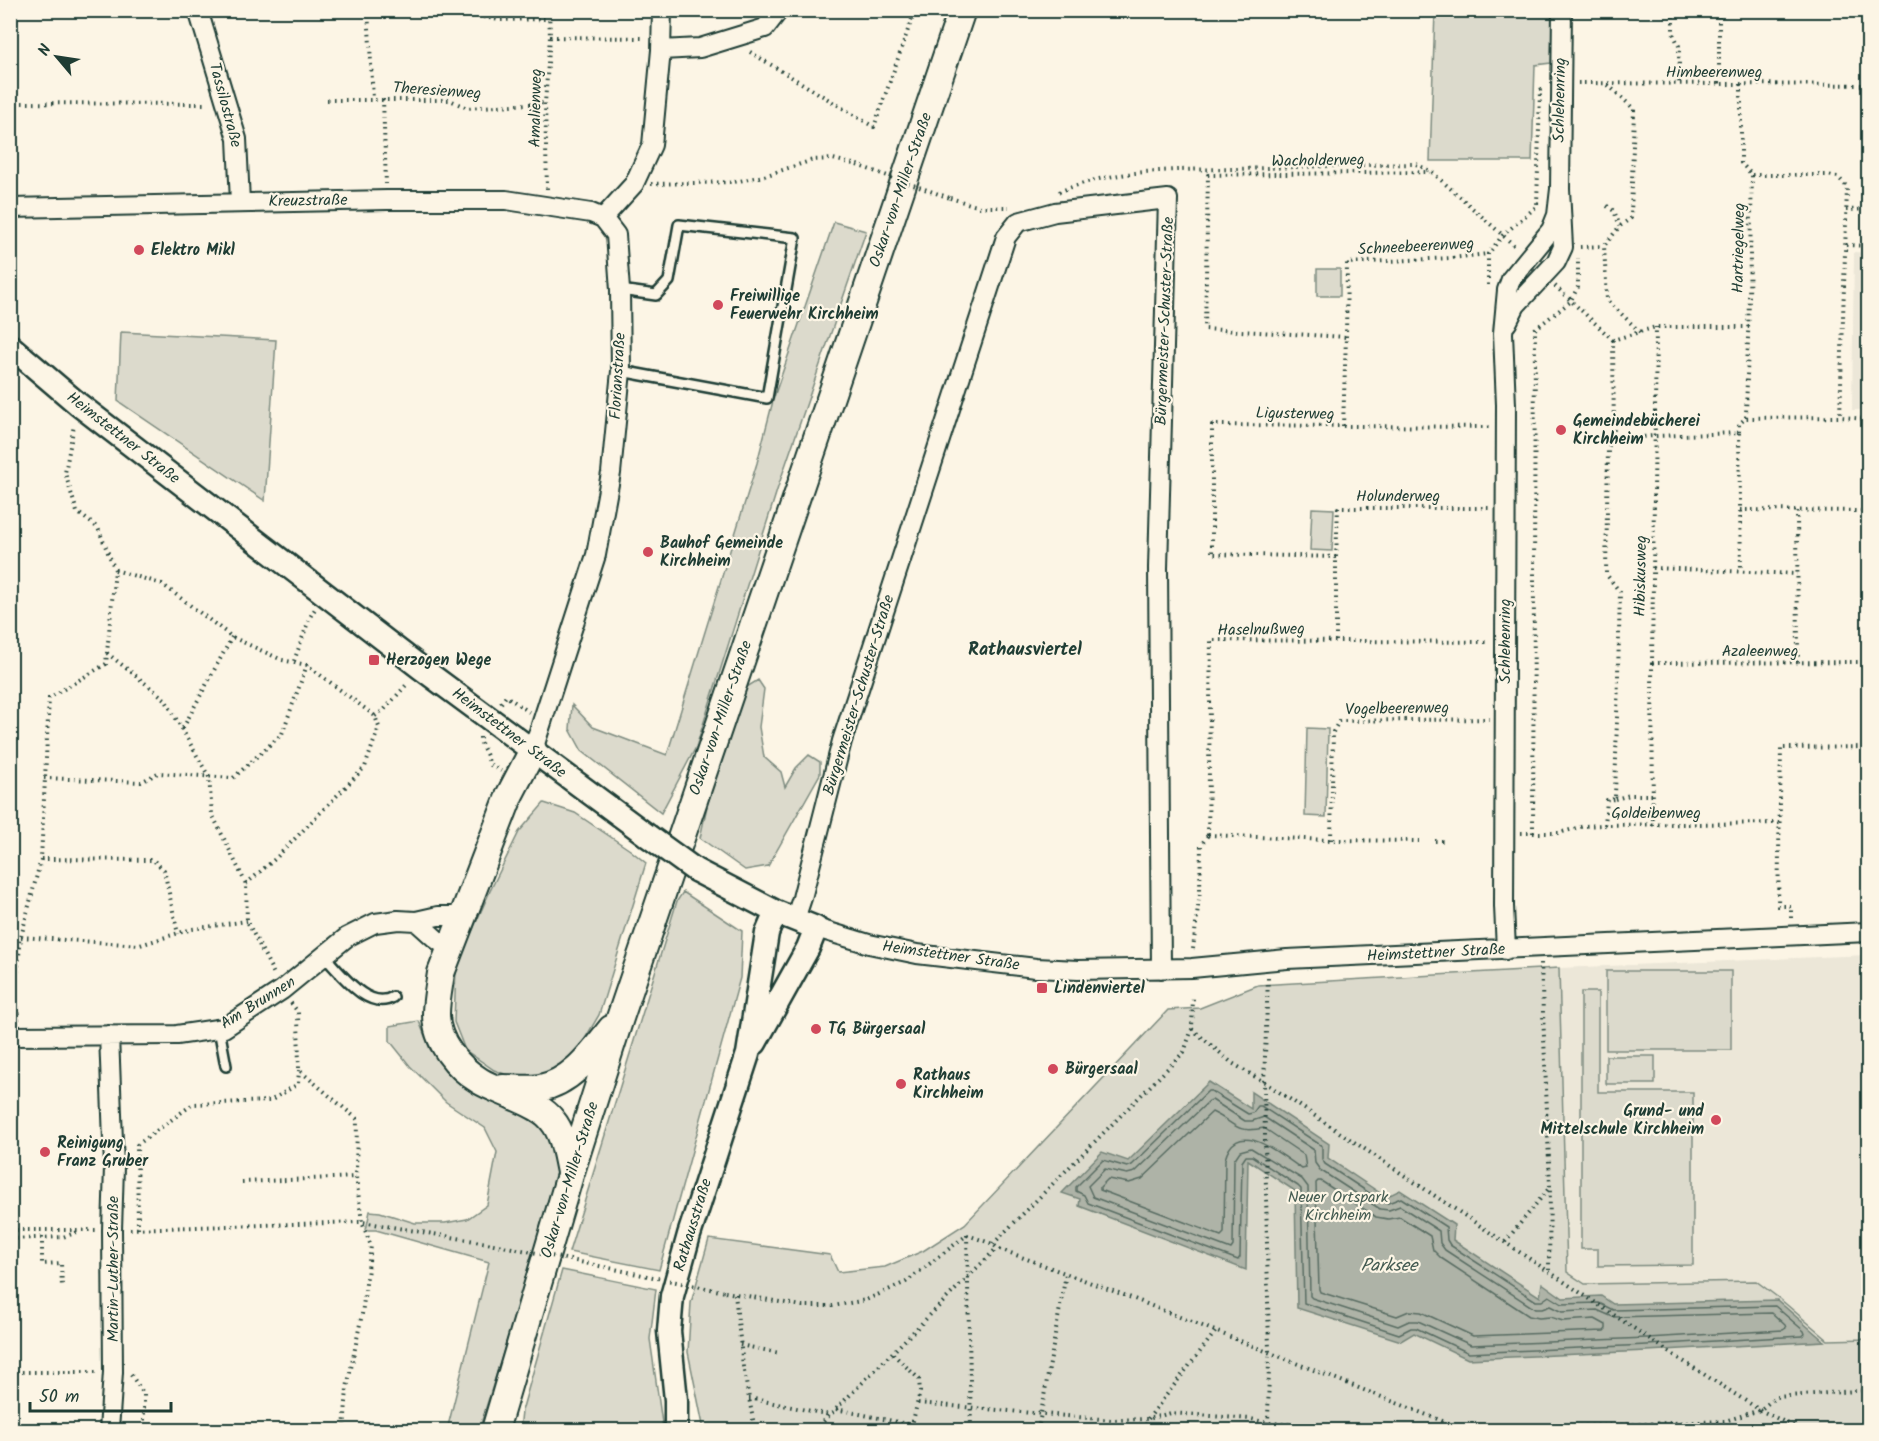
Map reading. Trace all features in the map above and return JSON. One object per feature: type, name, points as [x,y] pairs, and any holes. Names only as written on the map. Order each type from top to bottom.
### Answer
[{"type":"main road","name":"Oskar-von-Miller-Straße","points":[[495,1431],[570,1175],[620,1018],[962,10]]},
{"type":"main road","points":[[533,750],[510,794],[462,916],[441,974],[435,1017],[440,1036],[459,1066],[481,1082],[539,1108],[552,1119],[563,1139],[570,1175]]},
{"type":"main road","points":[[496,1088],[539,1088],[555,1084],[586,1060],[620,1018]]},
{"type":"main road","points":[[505,1394],[510,1431]]},
{"type":"street","name":"Tassilostraße","points":[[198,10],[237,139],[240,202]]},
{"type":"street","points":[[603,218],[634,184],[652,144],[662,10]]},
{"type":"street","points":[[661,44],[700,48],[765,28],[779,10]]},
{"type":"street","name":"Schlehenring","points":[[1503,333],[1516,305],[1556,262],[1563,247],[1560,189],[1562,10]]},
{"type":"street","name":"Schlehenring","points":[[1506,950],[1504,719],[1506,427],[1503,333],[1507,290],[1511,279],[1551,230],[1557,215],[1560,189]]},
{"type":"street","name":"Bürgermeister-Schuster-Straße","points":[[785,916],[802,898],[842,741],[1006,237],[1018,222],[1054,212],[1168,199],[1158,568],[1161,969]]},
{"type":"street","name":"Kreuzstraße","points":[[10,208],[240,202],[506,200],[548,205],[591,213],[603,218]]},
{"type":"street","name":"Florianstraße","points":[[533,750],[596,555],[611,472],[621,371],[620,290],[616,235],[603,218]]},
{"type":"street","name":"Heimstettner Straße","points":[[10,346],[78,404],[421,668],[695,870],[785,916],[869,944],[959,960],[1078,970],[1192,968],[1287,960],[1869,932]]},
{"type":"street","name":"Am Brunnen","points":[[14,1036],[177,1035],[224,1028],[282,990],[347,937],[375,923],[398,920],[416,921],[438,916],[462,916]]},
{"type":"street","name":"Rathausstraße","points":[[676,1431],[676,1400],[669,1331],[672,1296],[689,1235],[748,1054],[767,933],[785,916]]},
{"type":"street","points":[[416,921],[450,949]]},
{"type":"street","name":"Rathausstraße","points":[[748,1054],[808,948],[816,927]]},
{"type":"street","name":"Martin-Luther-Straße","points":[[109,1035],[114,1167],[113,1372],[110,1431]]},
{"type":"street","name":"Rathausstraße","points":[[676,1400],[689,1431]]},
{"type":"lane","points":[[620,290],[656,295],[669,281],[679,225],[795,238],[767,398],[621,371]]},
{"type":"lane","points":[[324,956],[352,985],[371,999],[387,1001],[393,997]]},
{"type":"lane","points":[[219,1029],[226,1066]]},
{"type":"path","points":[[368,10],[373,99]]},
{"type":"path","points":[[448,10],[499,20],[549,19]]},
{"type":"path","name":"Amalienweg","points":[[548,205],[545,103],[550,37],[549,10]]},
{"type":"path","points":[[729,39],[874,128],[915,10]]},
{"type":"path","points":[[1673,10],[1673,33],[1679,46],[1679,84]]},
{"type":"path","points":[[1719,10],[1719,84]]},
{"type":"path","points":[[1864,10],[1867,85]]},
{"type":"path","points":[[550,37],[661,44]]},
{"type":"path","name":"Himbeerenweg","points":[[1560,82],[1867,85]]},
{"type":"path","points":[[1608,84],[1634,109],[1631,218],[1620,226],[1604,246],[1607,300],[1640,332]]},
{"type":"path","name":"Hartriegelweg","points":[[1741,84],[1741,163],[1752,175],[1746,418]]},
{"type":"path","points":[[382,99],[387,200]]},
{"type":"path","name":"Theresienweg","points":[[327,100],[450,100],[467,108],[545,103]]},
{"type":"path","points":[[10,103],[226,104]]},
{"type":"path","points":[[634,184],[734,182],[764,176],[813,160],[833,159],[980,207],[1011,207]]},
{"type":"path","points":[[1049,196],[1078,184],[1104,177],[1165,171],[1416,164],[1432,172],[1529,259]]},
{"type":"path","name":"Wacholderweg","points":[[1346,338],[1205,329],[1208,175],[1432,172]]},
{"type":"path","points":[[1752,175],[1827,175],[1838,177],[1847,187],[1840,417]]},
{"type":"path","points":[[1607,206],[1614,211],[1620,226]]},
{"type":"path","points":[[1846,210],[1869,209]]},
{"type":"path","points":[[1846,245],[1869,246]]},
{"type":"path","points":[[1570,302],[1578,287],[1578,248],[1604,246]]},
{"type":"path","name":"Schneebeerenweg","points":[[1343,426],[1347,263],[1488,254]]},
{"type":"path","points":[[1543,274],[1570,302],[1613,340],[1614,440],[1608,448],[1606,574],[1620,592],[1615,799]]},
{"type":"path","name":"Goldeibenweg","points":[[1570,302],[1535,329],[1533,833],[1560,833],[1584,826],[1605,825],[1780,823]]},
{"type":"path","points":[[1613,340],[1656,327],[1749,327]]},
{"type":"path","name":"Hibiskusweg","points":[[1653,826],[1652,663],[1656,327]]},
{"type":"path","points":[[14,1036],[21,937],[41,859],[49,698],[106,664],[115,570],[98,528],[77,512],[65,473],[78,404]]},
{"type":"path","points":[[1741,571],[1739,424],[1746,418],[1869,419]]},
{"type":"path","name":"Ligusterweg","points":[[1336,557],[1212,554],[1212,425],[1506,427]]},
{"type":"path","points":[[1614,440],[1654,436],[1739,434]]},
{"type":"path","name":"Holunderweg","points":[[1336,641],[1338,508],[1505,508]]},
{"type":"path","points":[[1740,510],[1869,510]]},
{"type":"path","points":[[1797,511],[1798,663]]},
{"type":"path","points":[[1653,568],[1797,574]]},
{"type":"path","points":[[115,570],[162,584],[232,637],[282,660],[307,665],[375,716],[379,727],[365,767],[276,858],[246,884]]},
{"type":"path","points":[[294,661],[310,617]]},
{"type":"path","points":[[183,728],[232,637]]},
{"type":"path","name":"Haselnußweg","points":[[1208,836],[1211,640],[1505,642]]},
{"type":"path","points":[[107,653],[165,699],[183,728],[209,777],[212,814],[246,884],[247,921],[282,990],[298,1012],[298,1084],[270,1101],[193,1104],[137,1145],[138,1229],[362,1221],[802,1306],[833,1306],[866,1300],[906,1282],[967,1234]]},
{"type":"path","name":"Azaleenweg","points":[[1652,663],[1869,662]]},
{"type":"path","points":[[44,778],[141,782],[158,773],[232,778],[282,734],[307,665]]},
{"type":"path","points":[[375,716],[384,710],[402,689]]},
{"type":"path","points":[[498,706],[507,696],[520,706]]},
{"type":"path","name":"Vogelbeerenweg","points":[[1331,840],[1333,732],[1339,720],[1504,719]]},
{"type":"path","points":[[480,732],[480,740],[488,754],[489,764],[500,771]]},
{"type":"path","points":[[1791,919],[1791,906],[1778,906],[1781,748],[1869,747]]},
{"type":"path","points":[[1605,825],[1607,800],[1630,795],[1652,795]]},
{"type":"path","points":[[1193,949],[1200,891],[1201,845],[1208,836],[1419,841]]},
{"type":"path","points":[[1435,841],[1447,841]]},
{"type":"path","points":[[41,859],[153,860],[164,870],[178,934]]},
{"type":"path","points":[[21,937],[141,945],[192,929],[247,921]]},
{"type":"path","points":[[1540,948],[1551,1186],[1549,1271]]},
{"type":"path","points":[[1268,1431],[1269,1353],[1264,1082],[1269,977]]},
{"type":"path","points":[[993,1244],[1184,1052],[1192,1029],[1193,997]]},
{"type":"path","points":[[1192,1029],[1232,1063],[1683,1361],[1760,1410],[1801,1431]]},
{"type":"path","points":[[299,1070],[357,1119],[356,1177],[362,1221],[371,1246],[362,1314],[347,1388],[344,1431]]},
{"type":"path","points":[[242,1182],[356,1177]]},
{"type":"path","points":[[1506,1242],[1551,1186]]},
{"type":"path","points":[[10,1230],[112,1230]]},
{"type":"path","points":[[10,1239],[63,1237],[85,1230]]},
{"type":"path","points":[[967,1234],[1460,1428],[1473,1431]]},
{"type":"path","points":[[967,1234],[971,1431]]},
{"type":"path","points":[[42,1238],[42,1264],[61,1263],[62,1287]]},
{"type":"path","points":[[815,1431],[998,1248]]},
{"type":"path","points":[[1038,1431],[1066,1274]]},
{"type":"path","points":[[735,1294],[748,1400],[755,1431]]},
{"type":"path","points":[[1144,1431],[1148,1419],[1216,1331]]},
{"type":"path","points":[[740,1345],[779,1353]]},
{"type":"path","points":[[893,1354],[919,1379],[920,1392],[910,1431]]},
{"type":"path","points":[[10,1372],[113,1372]]},
{"type":"path","points":[[1489,1431],[1585,1429],[1725,1421],[1760,1410],[1776,1397],[1869,1390]]},
{"type":"path","points":[[748,1400],[754,1399],[830,1415]]},
{"type":"path","points":[[918,1403],[1112,1420],[1148,1419],[1171,1413],[1373,1431]]},
{"type":"path","points":[[836,1409],[945,1431]]},
{"type":"shaded area","points":[[1854,252],[1868,253],[1868,410],[1852,410]]},
{"type":"shaded area","name":"Grund- und Mittelschule Kirchheim","points":[[1868,955],[1868,1339],[1828,1340],[1780,1299],[1586,1285],[1567,1272],[1559,968]]},
{"type":"green space","points":[[1435,11],[1553,11],[1551,63],[1535,65],[1532,161],[1430,161]]},
{"type":"green space","points":[[834,222],[866,231],[779,484],[696,747],[661,813],[582,751],[570,729],[572,705],[593,727],[667,755],[757,463],[774,397]]},
{"type":"green space","points":[[1317,269],[1340,269],[1340,296],[1317,296]]},
{"type":"green space","points":[[121,332],[276,340],[265,501],[118,401]]},
{"type":"green space","points":[[1312,508],[1334,509],[1332,551],[1310,550]]},
{"type":"green space","points":[[758,680],[764,689],[759,727],[764,757],[781,772],[785,787],[796,768],[809,755],[820,762],[820,774],[768,866],[745,870],[700,838],[708,802],[742,690]]},
{"type":"green space","points":[[1307,728],[1328,729],[1326,817],[1305,816]]},
{"type":"green space","points":[[544,803],[575,813],[646,863],[599,1015],[579,1049],[553,1072],[524,1081],[494,1070],[465,1050],[454,1022],[456,968],[519,832]]},
{"type":"green space","points":[[683,892],[742,931],[740,978],[659,1270],[569,1252],[677,901]]},
{"type":"green space","name":"Neuer Ortspark Kirchheim","points":[[1559,968],[1567,1272],[1585,1284],[1756,1281],[1828,1340],[1868,1339],[1868,1430],[1790,1430],[1781,1425],[1712,1430],[704,1430],[688,1352],[691,1303],[709,1239],[830,1255],[838,1272],[885,1267],[923,1251],[965,1224],[1168,1010],[1200,1008],[1258,985]]},
{"type":"green space","points":[[1606,971],[1731,971],[1731,1050],[1606,1050]]},
{"type":"green space","points":[[1581,992],[1598,992],[1598,1092],[1693,1092],[1693,1265],[1598,1266],[1598,1249],[1581,1249]]},
{"type":"green space","points":[[419,1021],[430,1049],[453,1078],[533,1112],[544,1119],[561,1167],[479,1430],[447,1430],[489,1262],[376,1230],[366,1230],[370,1211],[415,1223],[445,1223],[467,1219],[487,1205],[497,1152],[485,1128],[446,1102],[410,1066],[390,1041],[390,1026]]},
{"type":"green space","points":[[1606,1056],[1655,1056],[1655,1084],[1606,1084]]},
{"type":"green space","points":[[562,1270],[656,1289],[650,1339],[663,1430],[520,1430],[522,1411]]},
{"type":"water","name":"Parksee","points":[[1209,1082],[1251,1109],[1251,1092],[1329,1144],[1328,1158],[1386,1197],[1400,1190],[1454,1225],[1453,1240],[1540,1297],[1542,1283],[1563,1298],[1601,1296],[1613,1304],[1777,1300],[1824,1341],[1468,1359],[1414,1333],[1401,1341],[1297,1308],[1295,1191],[1248,1160],[1246,1270],[1079,1206],[1080,1199],[1062,1193],[1102,1152],[1128,1161]]},
{"type":"place","name":"Elektro Mikl","points":[[139,250]]},
{"type":"place","name":"Freiwillige Feuerwehr Kirchheim","points":[[718,305]]},
{"type":"place","name":"Gemeindebücherei Kirchheim","points":[[1561,430]]},
{"type":"place","name":"Bauhof Gemeinde Kirchheim","points":[[648,552]]},
{"type":"place","name":"Herzogen Wege","points":[[374,660]]},
{"type":"place","name":"Lindenviertel","points":[[1042,988]]},
{"type":"place","name":"TG Bürgersaal","points":[[816,1029]]},
{"type":"place","name":"Bürgersaal","points":[[1053,1069]]},
{"type":"place","name":"Rathaus Kirchheim","points":[[901,1084]]},
{"type":"place","name":"Grund- und Mittelschule Kirchheim","points":[[1716,1120]]},
{"type":"place","name":"Reinigung Franz Gruber","points":[[45,1152]]},
{"type":"district","name":"Rathausviertel","points":[[1025,650]]}]
